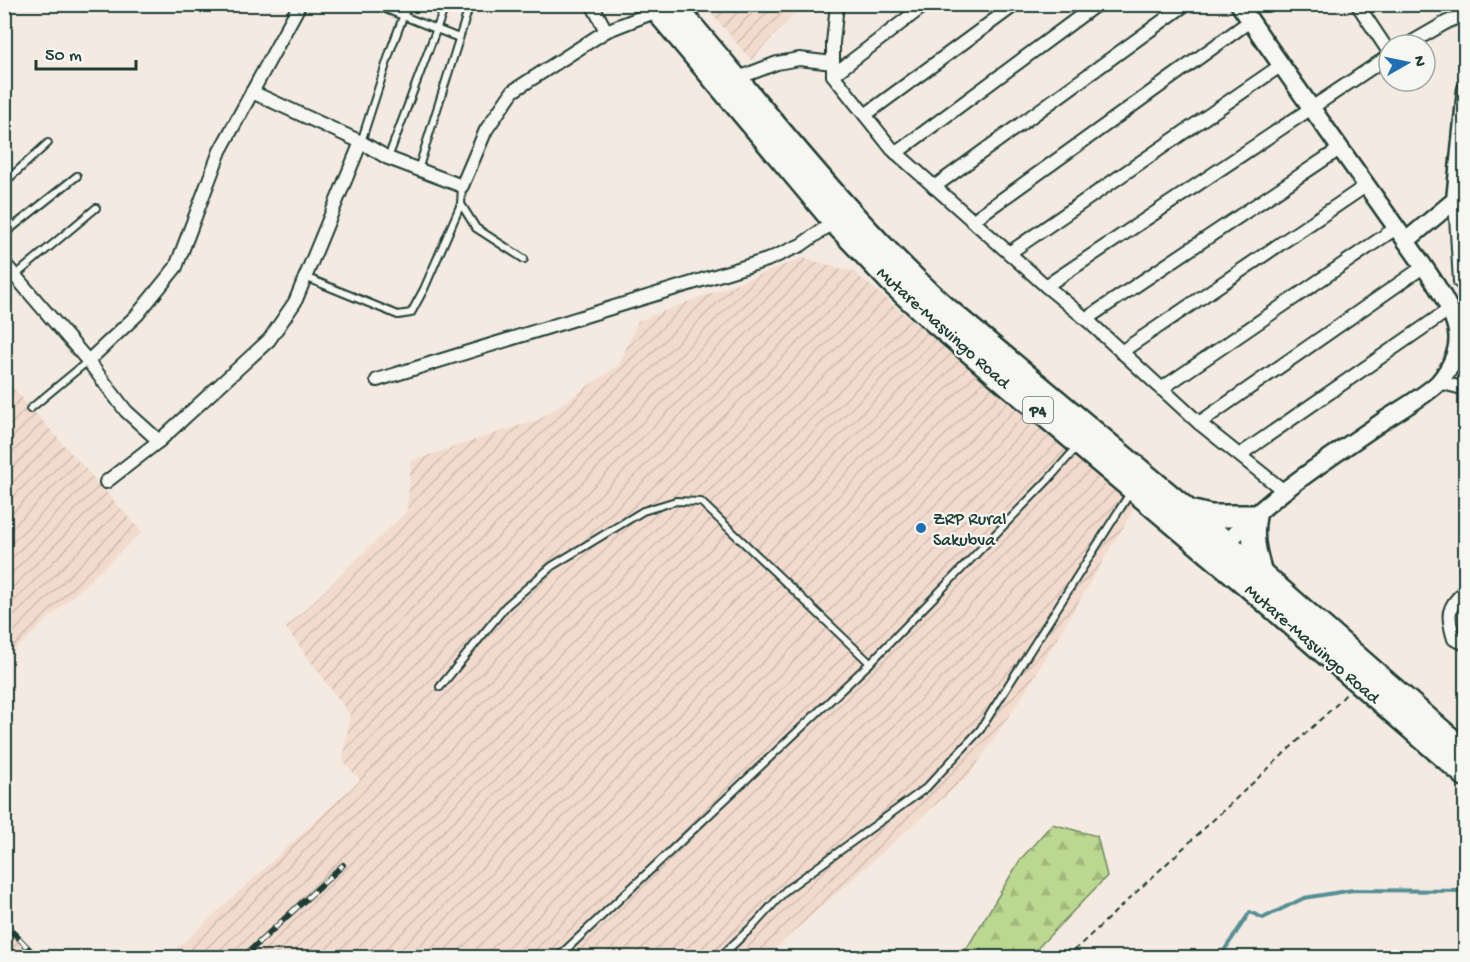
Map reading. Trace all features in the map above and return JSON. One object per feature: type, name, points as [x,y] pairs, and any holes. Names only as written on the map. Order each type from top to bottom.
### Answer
[{"type":"highway","name":"Mutare-Masvingo Road","points":[[660,7],[738,78],[893,284],[1132,490],[1220,551],[1261,574],[1466,752]]},
{"type":"highway","name":"Mutare-Masvingo Road","points":[[660,7],[841,216],[1185,510],[1220,551],[1357,680],[1466,776]]},
{"type":"highway","points":[[1185,510],[1210,516],[1255,516],[1252,530],[1253,545],[1261,574]]},
{"type":"street","points":[[88,361],[137,315],[176,267],[220,151],[300,4]]},
{"type":"street","points":[[592,4],[606,31]]},
{"type":"street","points":[[837,4],[833,69],[865,115],[897,153],[1008,253],[1086,319],[1199,423],[1241,454],[1284,491]]},
{"type":"street","points":[[833,69],[926,4]]},
{"type":"street","points":[[865,115],[1016,4]]},
{"type":"street","points":[[897,153],[1097,4]]},
{"type":"street","points":[[934,187],[1186,4]]},
{"type":"street","points":[[1220,551],[1284,491],[1438,382],[1456,354],[1457,333],[1450,309],[1423,267],[1341,148],[1280,66],[1239,4]]},
{"type":"street","points":[[1357,4],[1377,35]]},
{"type":"street","points":[[252,93],[361,142],[388,158],[462,186],[486,130],[513,91],[606,31],[660,7]]},
{"type":"street","points":[[1428,33],[1466,14]]},
{"type":"street","points":[[972,221],[1250,21]]},
{"type":"street","points":[[738,78],[777,63],[799,59],[833,69]]},
{"type":"street","points":[[1046,286],[1377,62]]},
{"type":"street","points":[[1008,253],[1280,66]]},
{"type":"street","points":[[1440,293],[1463,281],[1455,200],[1466,90]]},
{"type":"street","points":[[106,482],[159,441],[269,340],[295,302],[361,142]]},
{"type":"street","points":[[1086,319],[1341,148]]},
{"type":"street","points":[[1121,352],[1367,185]]},
{"type":"street","points":[[1161,389],[1455,200]]},
{"type":"street","points":[[377,380],[767,260],[801,245],[841,216]]},
{"type":"street","points":[[4,263],[88,361],[126,411],[159,441]]},
{"type":"street","points":[[1199,423],[1423,267]]},
{"type":"street","points":[[1241,454],[1450,309]]},
{"type":"street","points":[[1438,382],[1466,389]]},
{"type":"street","points":[[1466,590],[1453,603],[1448,619],[1454,639],[1466,644]]},
{"type":"lane","points":[[373,4],[459,38]]},
{"type":"lane","points":[[361,142],[408,4]]},
{"type":"lane","points":[[388,158],[446,4]]},
{"type":"lane","points":[[418,170],[470,4]]},
{"type":"lane","points":[[4,183],[48,143]]},
{"type":"lane","points":[[4,234],[77,176]]},
{"type":"lane","points":[[305,277],[398,315],[411,313],[424,289],[461,204],[462,186]]},
{"type":"lane","points":[[461,204],[476,228],[524,259]]},
{"type":"lane","points":[[4,285],[96,208]]},
{"type":"lane","points":[[30,409],[88,361]]},
{"type":"lane","points":[[557,957],[870,663],[1048,480],[1079,445]]},
{"type":"lane","points":[[719,957],[755,924],[786,890],[926,788],[980,730],[1132,490]]},
{"type":"lane","points":[[440,687],[506,606],[552,566],[643,511],[676,501],[701,502],[870,663]]},
{"type":"path","points":[[1066,957],[1337,704],[1357,680]]},
{"type":"shaded area","points":[[704,5],[803,5],[751,60]]},
{"type":"shaded area","points":[[803,258],[854,272],[1135,507],[1027,689],[971,773],[765,957],[167,958],[360,780],[343,761],[350,715],[286,628],[407,511],[411,461],[540,419],[619,365],[638,321]]},
{"type":"shaded area","points":[[4,378],[142,532],[5,659],[4,659]]},
{"type":"shaded area","points":[[5,926],[31,957],[5,957]]},
{"type":"green space","points":[[1052,824],[1097,836],[1107,876],[1029,957],[947,957],[967,948],[1020,860]]},
{"type":"waterway","points":[[1219,958],[1250,912],[1263,918],[1304,898],[1353,890],[1466,891]]},
{"type":"railway","points":[[242,958],[343,865]]},
{"type":"railway","points":[[4,923],[38,958]]},
{"type":"place","name":"ZRP Rural Sakubva","points":[[921,528]]}]
